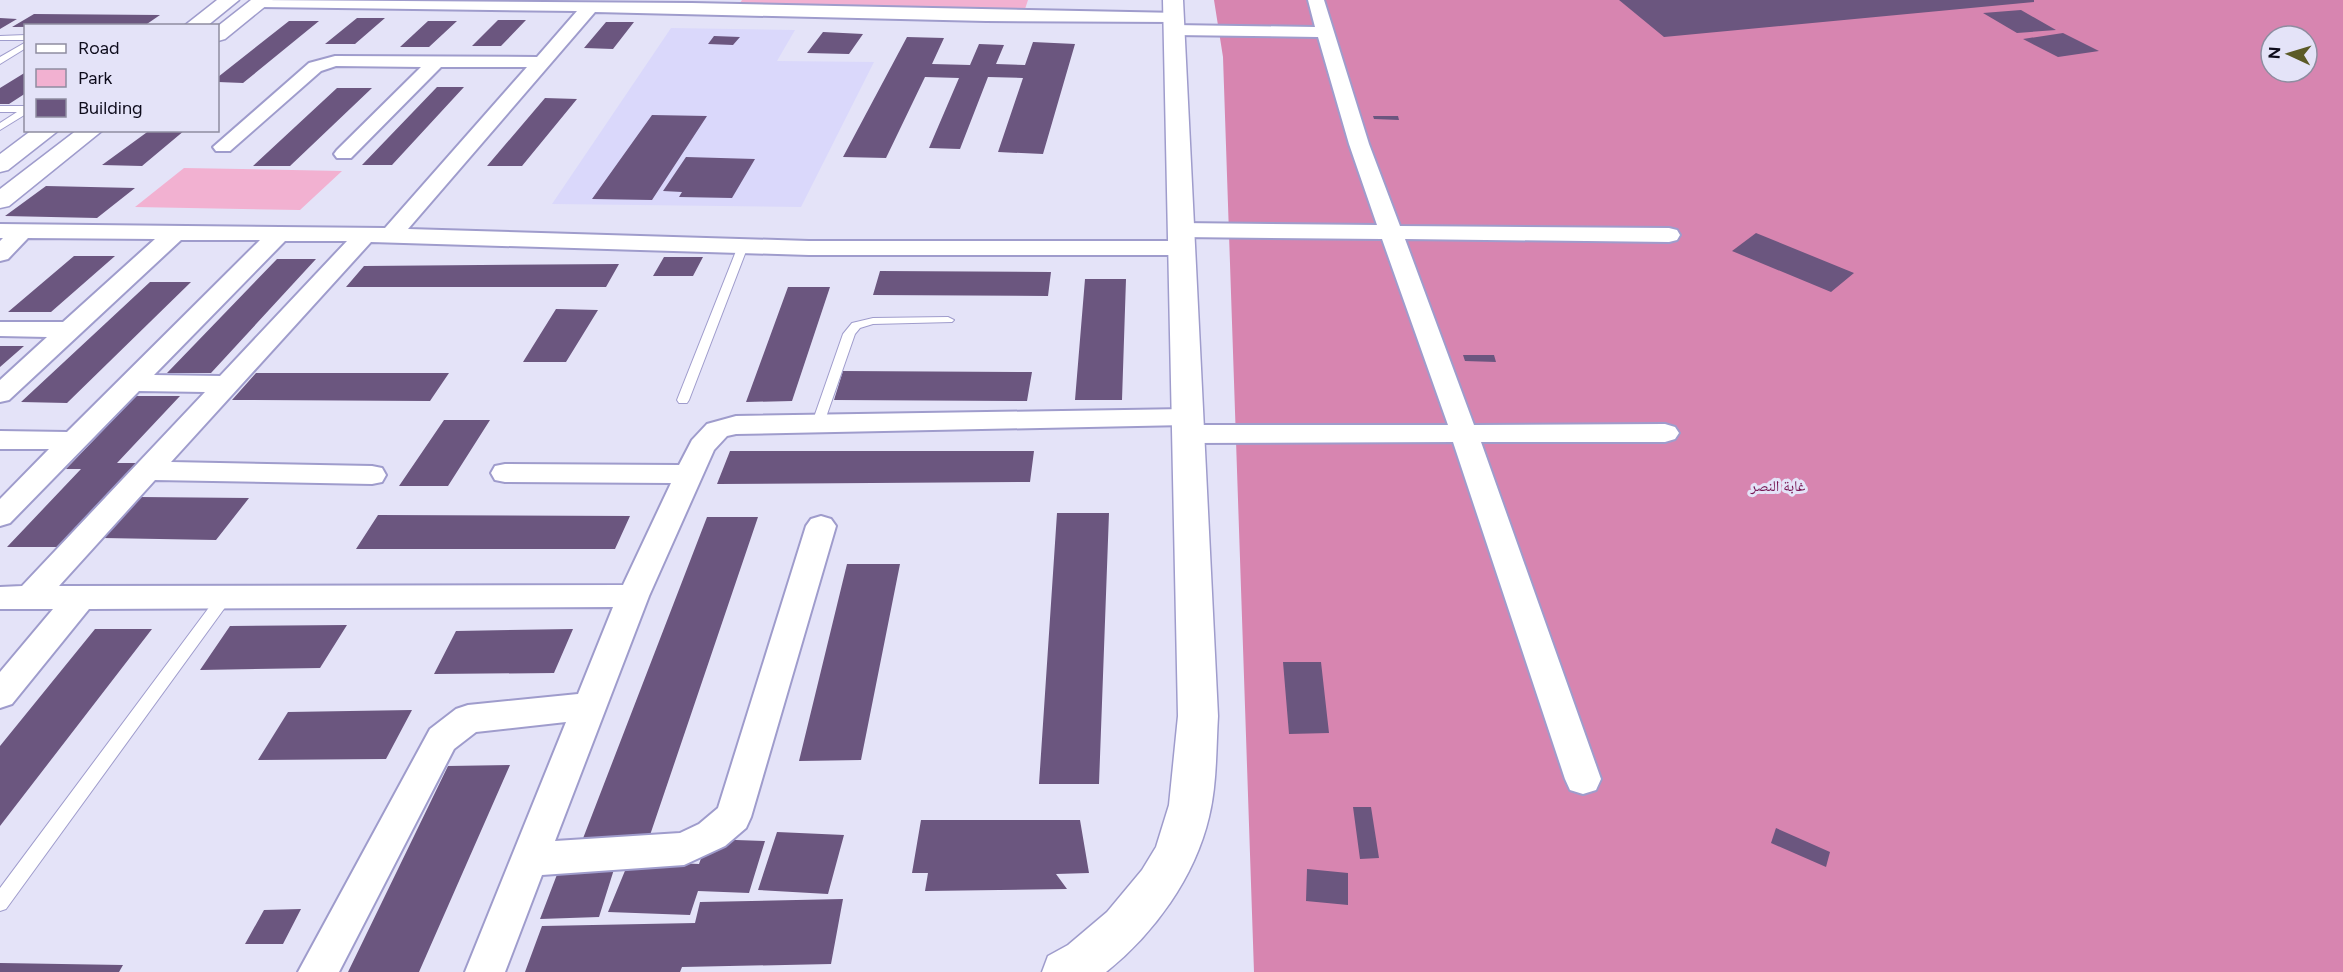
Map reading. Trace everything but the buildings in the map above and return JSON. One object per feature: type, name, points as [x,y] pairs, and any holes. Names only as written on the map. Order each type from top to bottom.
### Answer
[{"type":"main road","points":[[197,24],[229,0]]},
{"type":"main road","points":[[219,34],[262,1]]},
{"type":"main road","points":[[1065,972],[1114,937],[1150,893],[1175,856],[1188,817],[1198,716],[1186,426],[1174,16]]},
{"type":"main road","points":[[0,165],[45,132]]},
{"type":"main road","points":[[0,201],[89,132]]},
{"type":"street","points":[[1316,0],[1359,144],[1464,434],[1583,779]]},
{"type":"street","points":[[262,1],[957,16],[1174,16],[1327,32]]},
{"type":"street","points":[[391,235],[590,7]]},
{"type":"street","points":[[223,147],[315,67],[324,63],[335,61],[541,62]]},
{"type":"street","points":[[344,154],[436,62]]},
{"type":"street","points":[[0,254],[11,231],[366,234],[939,250],[1391,231],[1669,235]]},
{"type":"street","points":[[0,394],[176,232]]},
{"type":"street","points":[[0,516],[280,233]]},
{"type":"street","points":[[15,598],[145,471],[366,234]]},
{"type":"street","points":[[0,329],[70,330]]},
{"type":"street","points":[[132,383],[226,384]]},
{"type":"street","points":[[485,972],[633,596],[702,446],[717,430],[736,425],[818,423],[1186,426],[1464,434],[1665,433]]},
{"type":"street","points":[[0,440],[75,441]]},
{"type":"street","points":[[145,471],[372,475]]},
{"type":"street","points":[[505,473],[689,474]]},
{"type":"street","points":[[530,859],[684,849],[712,836],[733,817],[821,526]]},
{"type":"street","points":[[15,598],[633,596]]},
{"type":"street","points":[[0,695],[80,599]]},
{"type":"street","points":[[318,972],[442,739],[468,720],[590,706]]},
{"type":"lane","points":[[0,38],[24,37]]},
{"type":"lane","points":[[0,61],[24,45]]},
{"type":"lane","points":[[0,110],[24,110]]},
{"type":"lane","points":[[0,127],[24,111]]},
{"type":"lane","points":[[683,400],[743,246]]},
{"type":"lane","points":[[818,423],[849,334],[856,325],[873,321],[948,320]]},
{"type":"lane","points":[[0,903],[224,598]]},
{"type":"shaded area","points":[[671,28],[795,30],[777,61],[874,62],[801,207],[552,204]]},
{"type":"green space","points":[[742,0],[1028,0],[1025,9],[740,3]]},
{"type":"green space","name":"غابة النصر","points":[[1214,0],[2343,0],[2343,972],[1254,972],[1223,57]]},
{"type":"green space","points":[[184,168],[342,171],[300,210],[135,207]]}]
